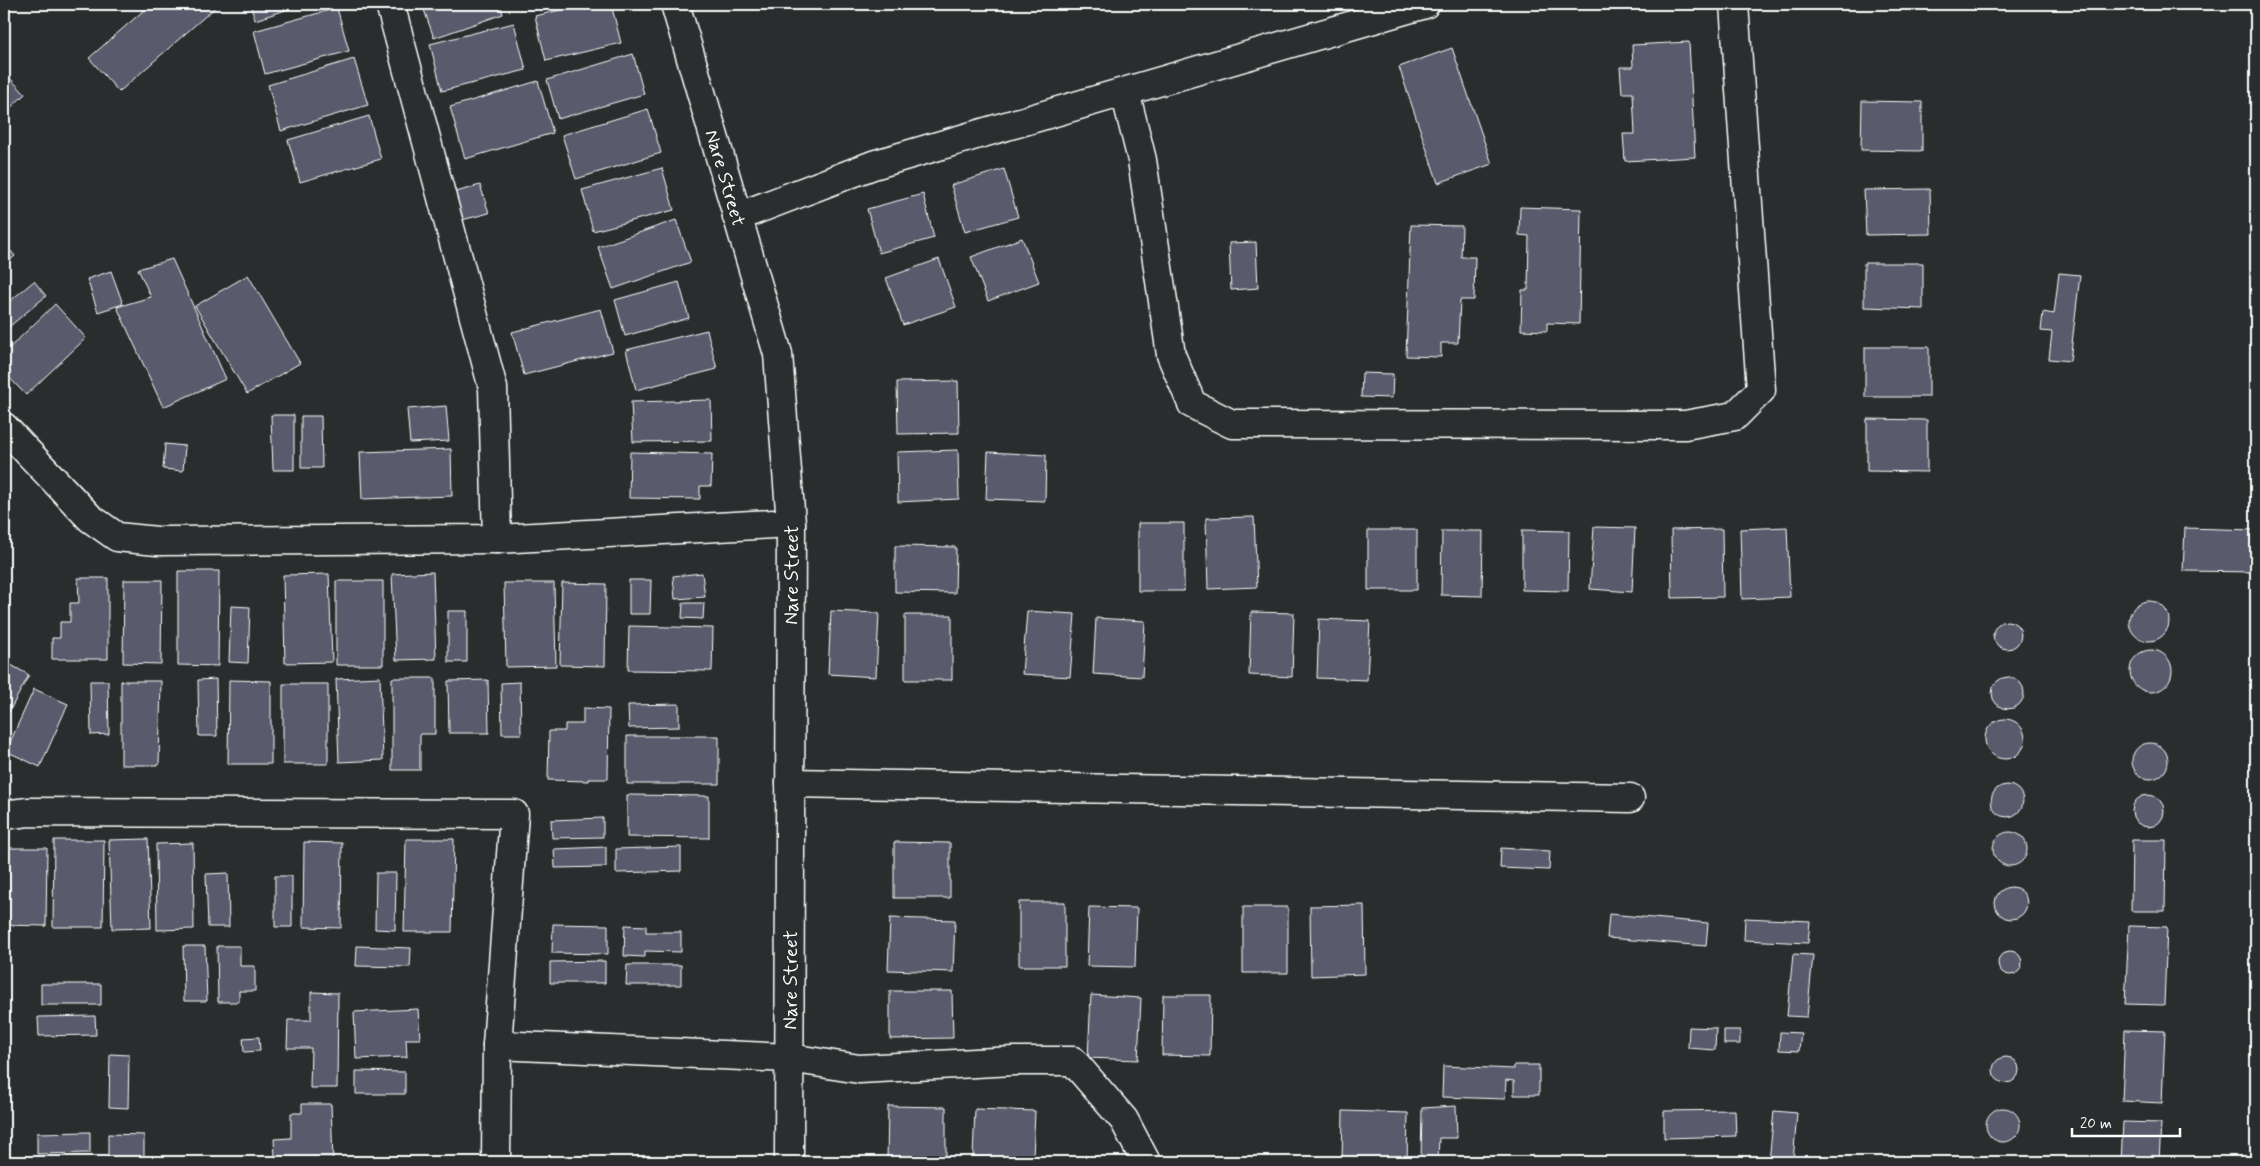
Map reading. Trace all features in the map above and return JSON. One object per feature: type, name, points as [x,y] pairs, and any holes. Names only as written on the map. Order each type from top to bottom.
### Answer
[{"type":"street","points":[[390,4],[493,388],[497,538]]},
{"type":"street","name":"Nare Street","points":[[675,4],[778,354],[791,523],[789,1162]]},
{"type":"street","points":[[737,217],[873,165],[1425,4]]},
{"type":"street","points":[[1124,92],[1142,160],[1171,355],[1192,404],[1232,424],[1685,425],[1735,416],[1761,390],[1734,4]]},
{"type":"street","points":[[4,427],[90,518],[117,537],[157,541],[497,538],[791,523]]},
{"type":"street","points":[[790,783],[1630,798]]},
{"type":"street","points":[[4,815],[28,812],[514,814],[497,1045],[496,1162]]},
{"type":"street","points":[[497,1045],[790,1058],[859,1069],[1014,1061],[1073,1061],[1124,1120],[1146,1162]]},
{"type":"building","points":[[151,4],[219,4],[119,92],[89,58]]},
{"type":"building","points":[[250,4],[304,4],[255,20]]},
{"type":"building","points":[[422,4],[500,4],[503,14],[434,38]]},
{"type":"building","points":[[585,4],[611,4],[621,43],[546,61],[535,16]]},
{"type":"building","points":[[337,8],[349,51],[265,74],[254,31]]},
{"type":"building","points":[[514,23],[526,70],[442,91],[430,44]]},
{"type":"building","points":[[1689,42],[1695,157],[1625,161],[1623,134],[1635,134],[1633,93],[1622,93],[1620,67],[1633,67],[1632,45]]},
{"type":"building","points":[[1452,48],[1492,164],[1438,183],[1399,67]]},
{"type":"building","points":[[633,54],[644,94],[558,119],[547,80]]},
{"type":"building","points":[[354,59],[368,105],[281,131],[268,85]]},
{"type":"building","points":[[4,72],[25,94],[4,114]]},
{"type":"building","points":[[538,81],[553,133],[465,159],[450,107]]},
{"type":"building","points":[[1862,101],[1922,102],[1922,151],[1861,150]]},
{"type":"building","points":[[648,109],[661,153],[576,179],[562,135]]},
{"type":"building","points":[[369,116],[381,159],[300,182],[288,140]]},
{"type":"building","points":[[662,168],[674,210],[593,231],[582,190]]},
{"type":"building","points":[[1004,169],[1018,217],[965,232],[951,185]]},
{"type":"building","points":[[480,185],[489,213],[462,220],[453,193]]},
{"type":"building","points":[[1930,189],[1931,234],[1866,235],[1864,190]]},
{"type":"building","points":[[923,194],[934,238],[879,253],[867,209]]},
{"type":"building","points":[[1520,207],[1581,209],[1579,324],[1547,323],[1547,331],[1521,330],[1522,290],[1528,290],[1529,236],[1519,235]]},
{"type":"building","points":[[676,220],[691,262],[613,289],[598,247]]},
{"type":"building","points":[[1411,225],[1462,226],[1461,257],[1475,257],[1474,300],[1460,300],[1458,343],[1441,343],[1441,357],[1406,356]]},
{"type":"building","points":[[1022,238],[1039,282],[988,301],[971,257]]},
{"type":"building","points":[[1256,242],[1258,288],[1231,290],[1229,243]]},
{"type":"building","points":[[4,243],[15,256],[4,265]]},
{"type":"building","points":[[172,259],[226,379],[163,407],[117,307],[151,297],[138,269]]},
{"type":"building","points":[[939,259],[956,307],[903,325],[886,278]]},
{"type":"building","points":[[1864,263],[1923,263],[1923,309],[1864,307]]},
{"type":"building","points":[[111,271],[123,304],[98,312],[87,279]]},
{"type":"building","points":[[2059,273],[2080,275],[2070,361],[2049,359],[2052,332],[2041,331],[2043,312],[2054,314]]},
{"type":"building","points":[[248,275],[300,363],[247,394],[195,306]]},
{"type":"building","points":[[34,281],[46,296],[4,331],[4,306]]},
{"type":"building","points":[[679,282],[689,318],[625,336],[615,300]]},
{"type":"building","points":[[55,304],[86,338],[26,395],[4,372],[4,353]]},
{"type":"building","points":[[601,309],[613,352],[524,375],[512,332]]},
{"type":"building","points":[[707,330],[717,369],[636,390],[626,350]]},
{"type":"building","points":[[1865,347],[1929,347],[1929,397],[1865,397]]},
{"type":"building","points":[[1362,373],[1393,374],[1392,398],[1361,397]]},
{"type":"building","points":[[958,381],[959,433],[898,434],[897,382]]},
{"type":"building","points":[[711,400],[712,441],[633,442],[631,402]]},
{"type":"building","points":[[446,406],[449,441],[410,443],[407,409]]},
{"type":"building","points":[[271,415],[294,415],[294,470],[273,470]]},
{"type":"building","points":[[301,416],[321,416],[322,468],[301,468]]},
{"type":"building","points":[[1867,419],[1927,420],[1927,472],[1867,471]]},
{"type":"building","points":[[165,444],[185,446],[183,471],[163,469]]},
{"type":"building","points":[[451,449],[452,496],[362,499],[360,452]]},
{"type":"building","points":[[958,450],[959,499],[898,502],[897,452]]},
{"type":"building","points":[[630,452],[712,454],[711,486],[700,486],[700,499],[629,498]]},
{"type":"building","points":[[988,452],[1046,455],[1045,501],[986,499]]},
{"type":"building","points":[[1254,517],[1257,587],[1208,589],[1206,518]]},
{"type":"building","points":[[1138,523],[1184,523],[1184,591],[1138,591]]},
{"type":"building","points":[[1594,527],[1635,528],[1632,592],[1590,589]]},
{"type":"building","points":[[1787,527],[1790,597],[1742,599],[1740,529]]},
{"type":"building","points":[[2185,528],[2256,530],[2256,572],[2183,571]]},
{"type":"building","points":[[1722,529],[1723,597],[1672,598],[1671,530]]},
{"type":"building","points":[[1368,530],[1417,530],[1417,590],[1368,590]]},
{"type":"building","points":[[1522,530],[1569,531],[1568,591],[1522,590]]},
{"type":"building","points":[[1442,531],[1483,531],[1482,596],[1441,595]]},
{"type":"building","points":[[895,546],[956,547],[955,593],[895,592]]},
{"type":"building","points":[[178,571],[219,571],[218,666],[178,665]]},
{"type":"building","points":[[433,572],[436,659],[396,660],[392,574]]},
{"type":"building","points":[[702,573],[705,597],[675,599],[673,576]]},
{"type":"building","points":[[329,574],[332,662],[285,663],[283,575]]},
{"type":"building","points":[[78,578],[108,578],[108,659],[52,659],[52,638],[60,638],[60,622],[70,622],[70,603],[79,603]]},
{"type":"building","points":[[124,580],[162,580],[161,664],[123,663]]},
{"type":"building","points":[[629,580],[651,580],[650,614],[629,614]]},
{"type":"building","points":[[336,581],[383,581],[383,665],[336,665]]},
{"type":"building","points":[[504,583],[554,583],[556,666],[506,667]]},
{"type":"building","points":[[562,583],[606,584],[605,666],[560,665]]},
{"type":"building","points":[[2149,601],[2163,607],[2169,621],[2163,635],[2149,641],[2135,635],[2129,621],[2135,607]]},
{"type":"building","points":[[683,603],[704,603],[703,619],[682,618]]},
{"type":"building","points":[[231,606],[250,607],[248,663],[229,662]]},
{"type":"building","points":[[448,611],[467,611],[467,662],[448,662]]},
{"type":"building","points":[[831,611],[879,613],[876,677],[828,674]]},
{"type":"building","points":[[1027,611],[1075,614],[1070,677],[1022,674]]},
{"type":"building","points":[[1251,612],[1294,613],[1292,677],[1249,675]]},
{"type":"building","points":[[905,615],[952,615],[952,680],[905,680]]},
{"type":"building","points":[[1096,618],[1145,621],[1142,677],[1093,674]]},
{"type":"building","points":[[1319,619],[1370,621],[1367,680],[1317,678]]},
{"type":"building","points":[[2007,621],[2017,625],[2021,635],[2017,645],[2007,649],[1997,645],[1993,635],[1997,625]]},
{"type":"building","points":[[629,626],[713,628],[712,671],[628,670]]},
{"type":"building","points":[[2155,650],[2163,653],[2169,659],[2172,671],[2169,683],[2163,689],[2147,692],[2139,689],[2133,683],[2130,667],[2133,659],[2139,653]]},
{"type":"building","points":[[11,665],[29,675],[4,721],[4,678]]},
{"type":"building","points":[[380,677],[383,760],[339,762],[336,679]]},
{"type":"building","points":[[2008,677],[2014,678],[2019,682],[2023,687],[2023,699],[2019,704],[2014,708],[2008,709],[2002,708],[1997,704],[1993,699],[1992,693],[1993,687],[1997,682],[2002,678]]},
{"type":"building","points":[[392,678],[435,678],[435,734],[420,734],[420,770],[392,770]]},
{"type":"building","points":[[216,679],[217,736],[199,736],[198,680]]},
{"type":"building","points":[[229,680],[271,681],[271,764],[228,764]]},
{"type":"building","points":[[488,680],[489,733],[449,733],[448,681]]},
{"type":"building","points":[[90,681],[108,681],[109,734],[91,735]]},
{"type":"building","points":[[121,681],[161,681],[159,765],[121,765]]},
{"type":"building","points":[[520,682],[521,734],[502,734],[501,683]]},
{"type":"building","points":[[283,684],[328,684],[328,764],[283,764]]},
{"type":"building","points":[[34,689],[68,704],[40,767],[6,751]]},
{"type":"building","points":[[679,704],[679,727],[629,728],[628,705]]},
{"type":"building","points":[[583,708],[609,709],[608,779],[588,779],[588,781],[548,780],[549,731],[565,731],[565,724],[583,724]]},
{"type":"building","points":[[2005,719],[2019,725],[2025,739],[2019,753],[2005,759],[1991,753],[1985,739],[1991,725]]},
{"type":"building","points":[[627,736],[719,736],[719,784],[627,784]]},
{"type":"building","points":[[2150,743],[2157,744],[2163,748],[2167,754],[2167,768],[2163,774],[2157,778],[2150,779],[2143,778],[2137,774],[2133,768],[2132,761],[2133,754],[2137,748],[2143,744]]},
{"type":"building","points":[[2007,785],[2018,790],[2023,801],[2018,812],[2007,817],[1996,812],[1991,801],[1996,790]]},
{"type":"building","points":[[627,795],[709,796],[709,838],[627,837]]},
{"type":"building","points":[[2148,795],[2159,800],[2164,811],[2159,822],[2148,827],[2137,822],[2132,811],[2137,800]]},
{"type":"building","points":[[603,818],[603,837],[552,838],[551,820]]},
{"type":"building","points":[[2010,832],[2022,837],[2027,849],[2022,861],[2010,866],[1998,861],[1993,849],[1998,837]]},
{"type":"building","points":[[148,839],[151,928],[112,929],[109,840]]},
{"type":"building","points":[[406,839],[454,839],[452,932],[404,932]]},
{"type":"building","points":[[54,840],[104,840],[103,927],[53,927]]},
{"type":"building","points":[[2132,840],[2166,840],[2165,911],[2131,911]]},
{"type":"building","points":[[304,842],[342,843],[341,928],[303,927]]},
{"type":"building","points":[[894,842],[950,843],[950,898],[894,898]]},
{"type":"building","points":[[193,843],[194,929],[157,930],[156,844]]},
{"type":"building","points":[[606,847],[606,867],[555,868],[554,849]]},
{"type":"building","points":[[681,847],[681,871],[616,873],[616,849]]},
{"type":"building","points":[[4,848],[47,848],[46,926],[4,925]]},
{"type":"building","points":[[1501,848],[1550,851],[1549,870],[1500,868]]},
{"type":"building","points":[[228,873],[229,927],[208,927],[206,874]]},
{"type":"building","points":[[376,873],[396,873],[395,930],[375,929]]},
{"type":"building","points":[[275,876],[292,876],[292,927],[275,927]]},
{"type":"building","points":[[2011,887],[2017,888],[2022,892],[2026,897],[2026,909],[2022,914],[2017,918],[2011,919],[2005,918],[2000,914],[1996,909],[1995,903],[1996,897],[2000,892],[2005,888]]},
{"type":"building","points":[[1019,902],[1065,902],[1065,966],[1019,966]]},
{"type":"building","points":[[1364,905],[1365,974],[1311,976],[1310,906]]},
{"type":"building","points":[[1089,907],[1137,908],[1135,967],[1087,966]]},
{"type":"building","points":[[1243,907],[1288,907],[1288,973],[1243,973]]},
{"type":"building","points":[[1609,914],[1708,923],[1706,946],[1607,938]]},
{"type":"building","points":[[890,918],[955,920],[953,972],[888,970]]},
{"type":"building","points":[[1745,918],[1810,921],[1808,943],[1744,940]]},
{"type":"building","points":[[553,924],[608,925],[608,954],[552,953]]},
{"type":"building","points":[[625,925],[646,926],[646,932],[681,932],[681,952],[645,951],[645,957],[624,956]]},
{"type":"building","points":[[2129,926],[2167,927],[2164,1005],[2125,1004]]},
{"type":"building","points":[[183,946],[205,946],[207,1001],[184,1001]]},
{"type":"building","points":[[217,946],[240,946],[240,966],[255,966],[255,991],[239,991],[239,1002],[218,1002]]},
{"type":"building","points":[[357,946],[411,948],[410,967],[356,966]]},
{"type":"building","points":[[2005,951],[2015,951],[2022,958],[2022,968],[2015,975],[2005,975],[1998,968],[1998,958]]},
{"type":"building","points":[[1793,954],[1813,955],[1807,1017],[1787,1016]]},
{"type":"building","points":[[605,961],[605,983],[550,983],[550,962]]},
{"type":"building","points":[[627,965],[681,965],[681,985],[626,985]]},
{"type":"building","points":[[41,984],[101,984],[101,1005],[41,1005]]},
{"type":"building","points":[[890,991],[952,991],[953,1038],[890,1039]]},
{"type":"building","points":[[311,992],[338,993],[337,1088],[310,1088],[311,1048],[287,1048],[288,1020],[311,1020]]},
{"type":"building","points":[[1091,995],[1141,998],[1138,1060],[1088,1058]]},
{"type":"building","points":[[1163,995],[1211,995],[1210,1056],[1162,1055]]},
{"type":"building","points":[[418,1009],[420,1039],[406,1039],[407,1057],[356,1059],[354,1012]]},
{"type":"building","points":[[95,1016],[96,1035],[39,1036],[38,1017]]},
{"type":"building","points":[[1689,1027],[1716,1028],[1715,1050],[1688,1048]]},
{"type":"building","points":[[1724,1030],[1740,1030],[1740,1044],[1724,1044]]},
{"type":"building","points":[[2125,1030],[2165,1031],[2162,1103],[2122,1101]]},
{"type":"building","points":[[1780,1032],[1801,1033],[1799,1051],[1779,1050]]},
{"type":"building","points":[[259,1037],[260,1051],[244,1052],[243,1038]]},
{"type":"building","points":[[110,1054],[129,1055],[128,1108],[109,1107]]},
{"type":"building","points":[[2006,1057],[2015,1061],[2019,1070],[2015,1079],[2006,1083],[1997,1079],[1993,1070],[1997,1061]]},
{"type":"building","points":[[1514,1065],[1539,1065],[1539,1095],[1514,1095],[1514,1081],[1506,1080],[1505,1099],[1442,1097],[1443,1066],[1514,1069]]},
{"type":"building","points":[[356,1071],[405,1072],[405,1094],[356,1094]]},
{"type":"building","points":[[302,1104],[331,1104],[333,1162],[263,1162],[263,1157],[275,1157],[274,1139],[291,1138],[291,1113],[302,1113]]},
{"type":"building","points":[[888,1106],[946,1107],[946,1161],[887,1160]]},
{"type":"building","points":[[1456,1106],[1457,1138],[1439,1138],[1438,1159],[1451,1159],[1451,1162],[1421,1162],[1422,1108]]},
{"type":"building","points":[[2003,1108],[2015,1113],[2020,1125],[2015,1137],[2003,1142],[1991,1137],[1986,1125],[1991,1113]]},
{"type":"building","points":[[975,1109],[1035,1111],[1033,1158],[973,1157]]},
{"type":"building","points":[[1735,1110],[1736,1136],[1664,1138],[1664,1111]]},
{"type":"building","points":[[1343,1111],[1408,1113],[1407,1162],[1342,1162]]},
{"type":"building","points":[[1774,1111],[1797,1113],[1793,1162],[1769,1162]]},
{"type":"building","points":[[2123,1122],[2161,1123],[2159,1162],[2121,1162]]},
{"type":"building","points":[[90,1132],[90,1153],[37,1154],[37,1133]]},
{"type":"building","points":[[108,1134],[144,1135],[144,1162],[108,1162]]}]
